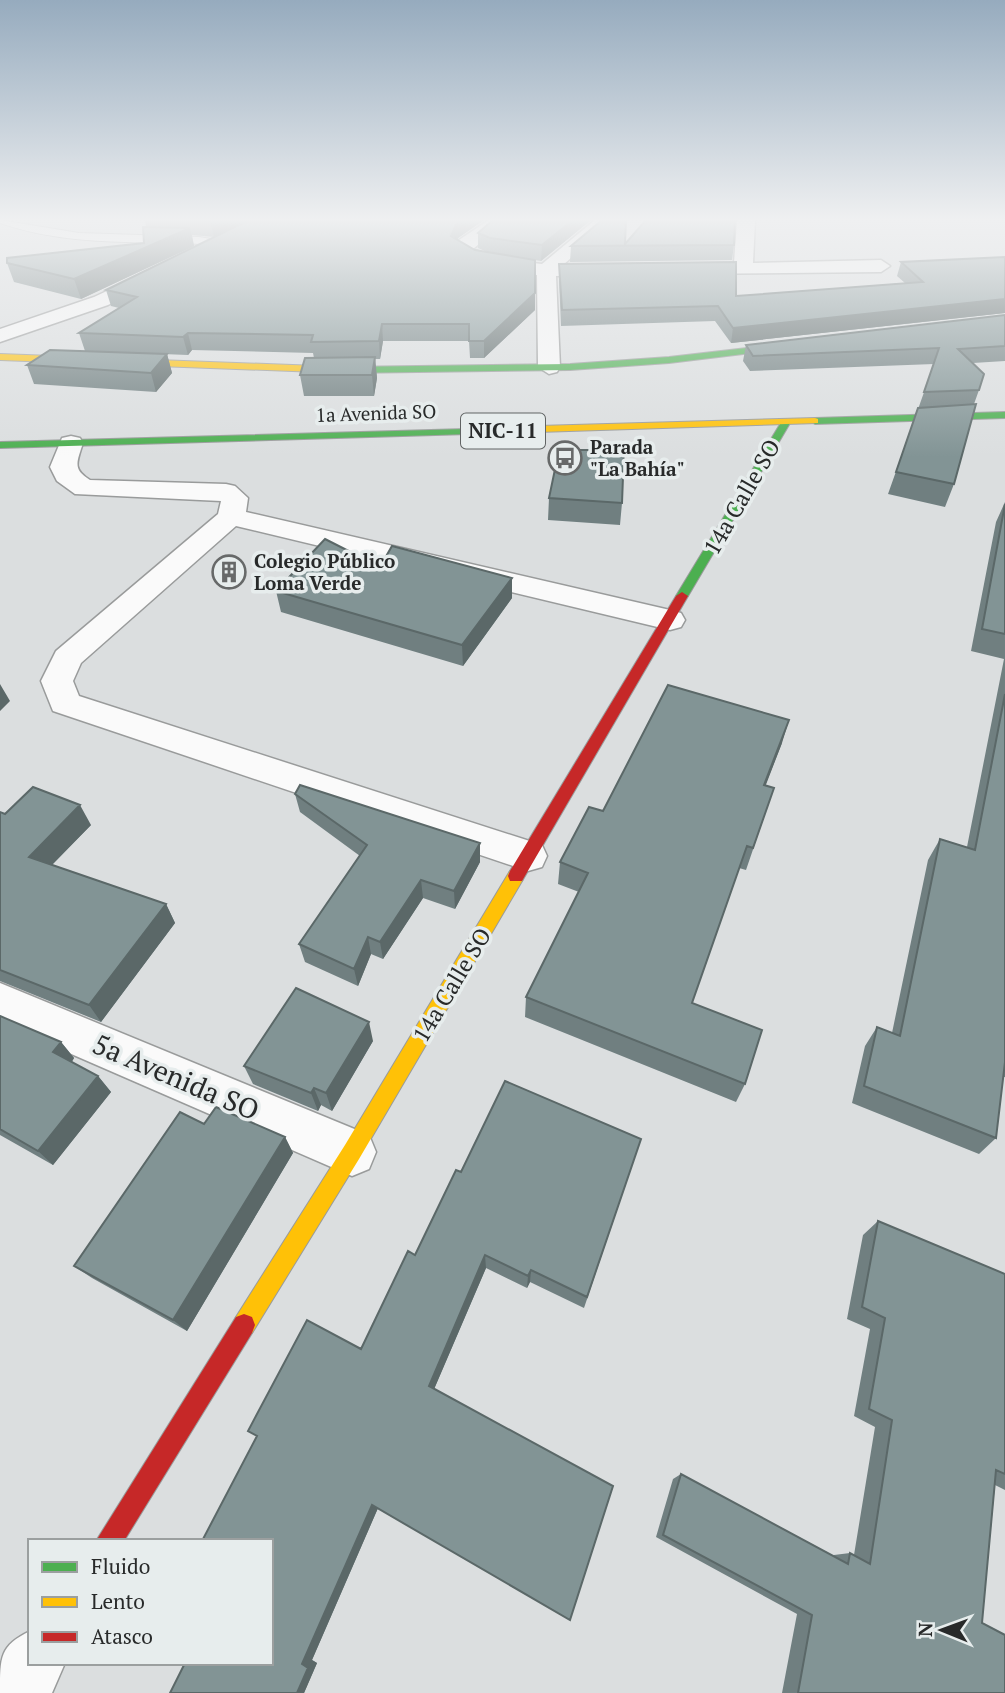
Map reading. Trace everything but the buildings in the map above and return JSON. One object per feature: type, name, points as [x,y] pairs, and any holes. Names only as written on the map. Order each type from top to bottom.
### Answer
[{"type":"main road","points":[[0,357],[309,369],[549,367],[652,362],[819,342]]},
{"type":"main road","name":"1a Avenida SO","points":[[0,444],[1005,415]]},
{"type":"main road","name":"14a Calle SO","points":[[109,1539],[352,1152],[785,423]]},
{"type":"street","points":[[0,336],[105,299]]},
{"type":"street","points":[[547,299],[549,367]]},
{"type":"street","points":[[71,443],[63,467],[66,477],[73,483],[99,489],[226,492],[235,498],[231,517],[66,658],[57,681],[65,703],[528,856]]},
{"type":"street","points":[[231,517],[670,620]]},
{"type":"street","name":"5a Avenida SO","points":[[0,1002],[352,1152]]},
{"type":"street","points":[[13,1693],[31,1665]]},
{"type":"traffic: fast","points":[[344,370],[570,367],[669,360],[798,345]]},
{"type":"traffic: fast","points":[[815,421],[1005,415]]},
{"type":"traffic: fast","points":[[682,596],[785,423]]},
{"type":"traffic: fast","points":[[0,445],[538,429]]},
{"type":"traffic: slow","points":[[0,357],[344,370]]},
{"type":"traffic: slow","points":[[538,429],[815,421]]},
{"type":"traffic: slow","points":[[244,1325],[352,1152],[516,876]]},
{"type":"traffic: jam","points":[[516,876],[682,596]]},
{"type":"traffic: jam","points":[[110,1539],[244,1325]]},
{"type":"place","name":"Parada \"La Bahía\"","points":[[565,458]]},
{"type":"place","name":"Colegio Público Loma Verde","points":[[229,572]]}]
